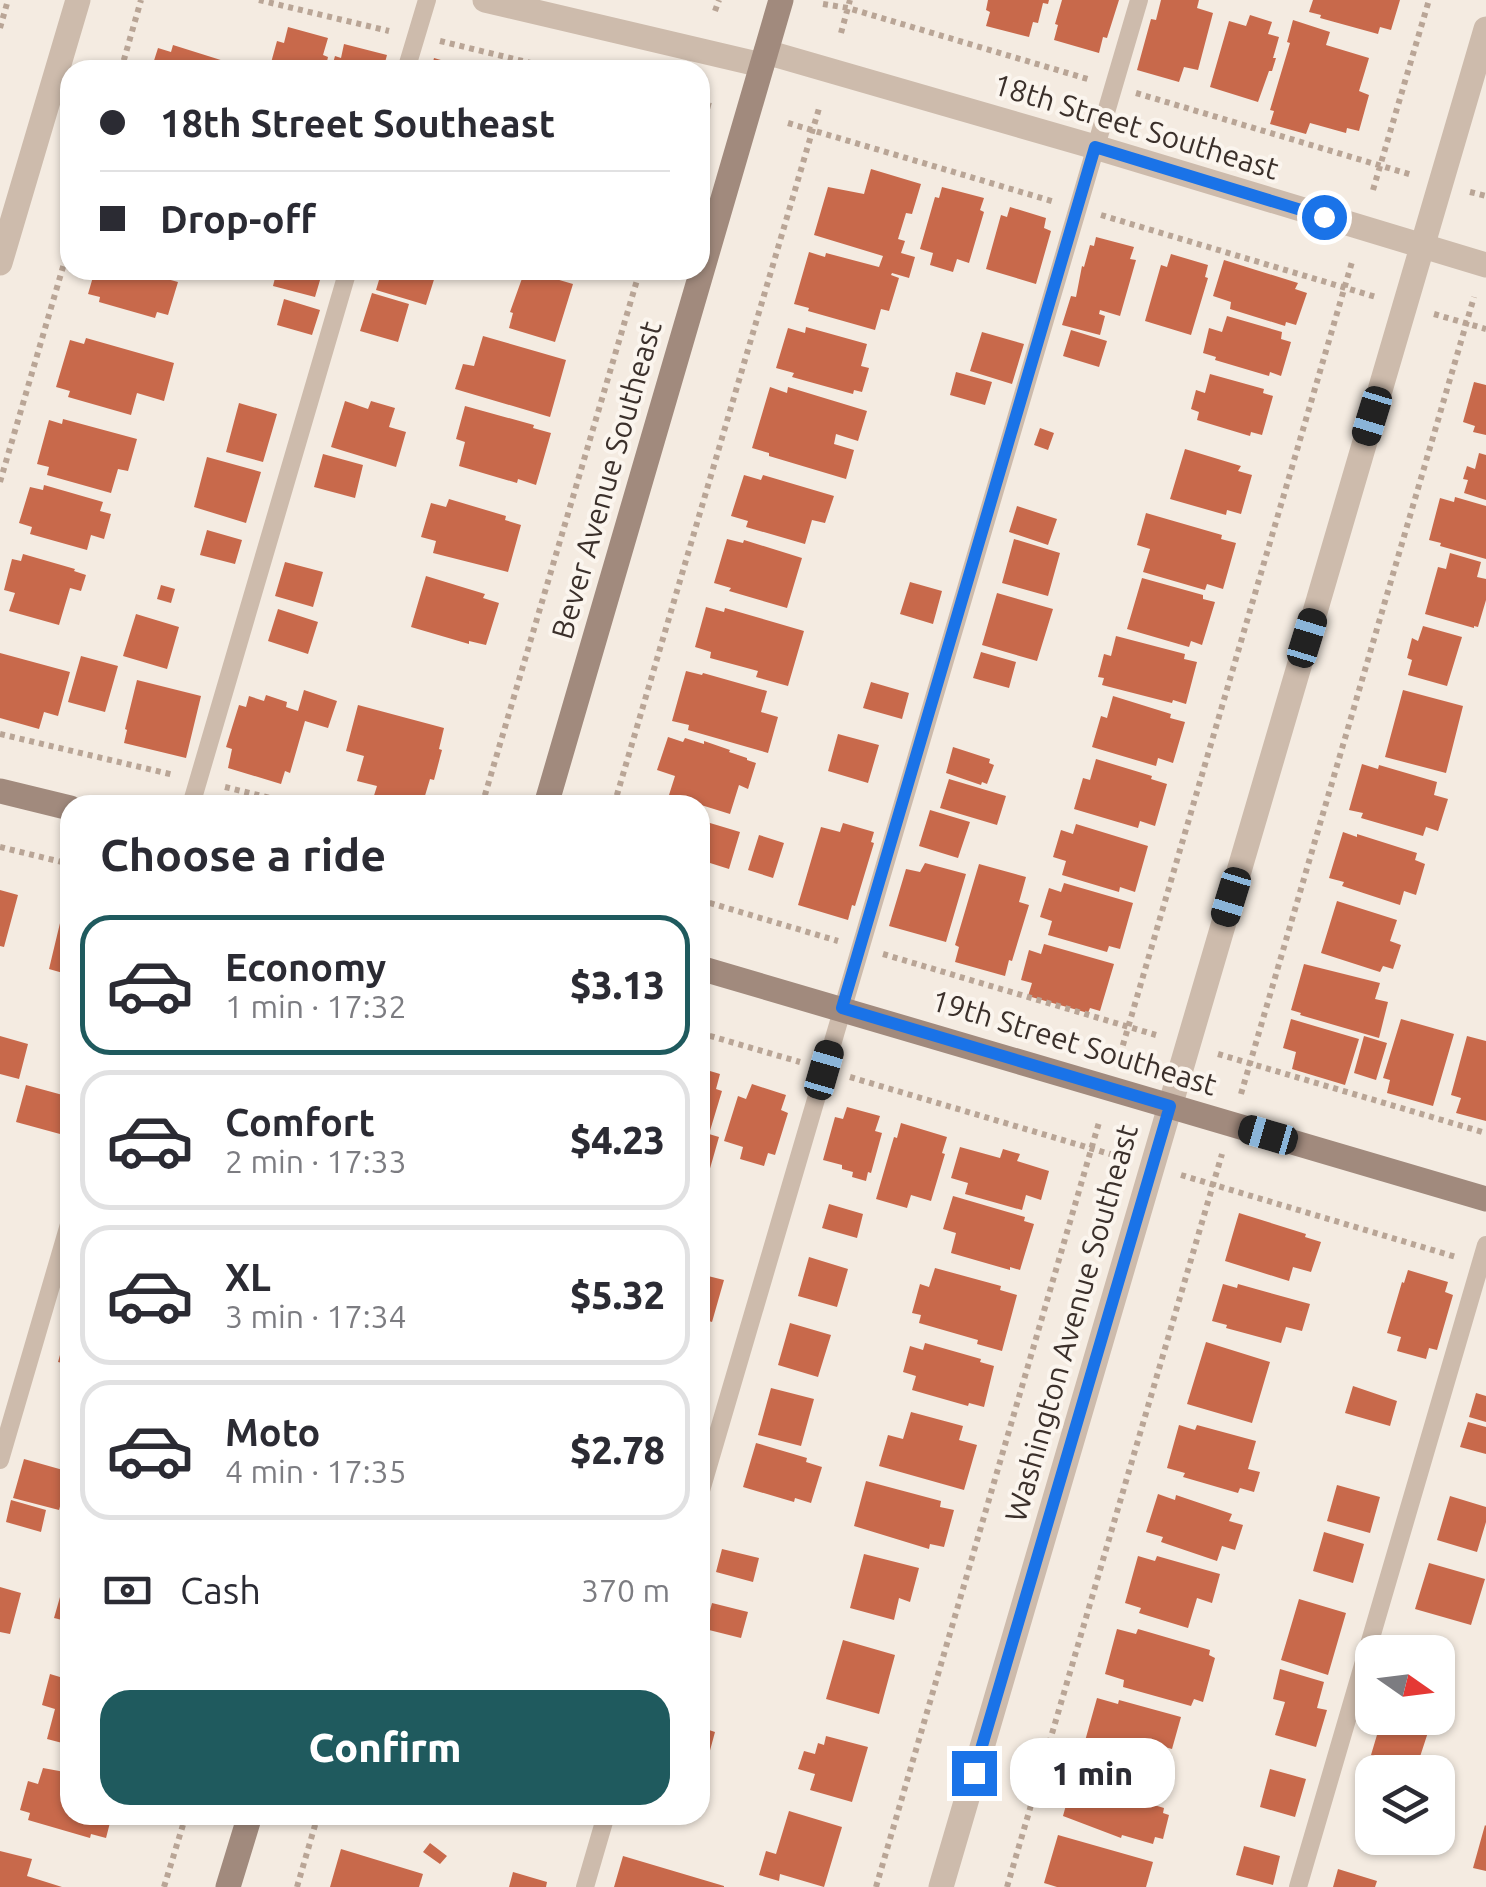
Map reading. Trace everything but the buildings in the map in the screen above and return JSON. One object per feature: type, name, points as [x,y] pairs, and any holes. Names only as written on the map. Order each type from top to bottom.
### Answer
[{"type":"street","points":[[60,60],[78,0]]},
{"type":"street","name":"18th Street Southeast","points":[[485,0],[764,58],[1095,147],[1486,266]]},
{"type":"street","name":"Bever Avenue Southeast","points":[[710,243],[782,0]]},
{"type":"street","name":"Washington Avenue Southeast","points":[[941,1887],[1486,29]]},
{"type":"street","points":[[0,263],[60,61]]},
{"type":"street","name":"Bever Avenue Southeast","points":[[549,795],[699,280]]},
{"type":"street","points":[[0,791],[60,806]]},
{"type":"street","name":"19th Street Southeast","points":[[710,971],[1486,1199]]},
{"type":"street","points":[[228,1887],[247,1825]]},
{"type":"lane","points":[[409,60],[427,0]]},
{"type":"lane","points":[[710,1460],[1138,0]]},
{"type":"lane","points":[[194,795],[345,280]]},
{"type":"lane","points":[[1298,1887],[1486,1246]]},
{"type":"lane","points":[[0,1460],[60,1255]]},
{"type":"lane","points":[[584,1887],[603,1825]]},
{"type":"path","points":[[0,28],[8,0]]},
{"type":"path","points":[[124,60],[141,0]]},
{"type":"path","points":[[715,11],[719,0]]},
{"type":"path","points":[[841,33],[850,0]]},
{"type":"path","points":[[1373,190],[1430,0]]},
{"type":"path","points":[[617,795],[820,105]]},
{"type":"path","points":[[1470,192],[1486,196]]},
{"type":"path","points":[[1120,1055],[1352,262]]},
{"type":"path","points":[[0,482],[60,277]]},
{"type":"path","points":[[485,795],[637,280]]},
{"type":"path","points":[[1240,1095],[1474,297]]},
{"type":"path","points":[[1433,314],[1486,329]]},
{"type":"path","points":[[0,734],[257,795]]},
{"type":"path","points":[[0,847],[60,862]]},
{"type":"path","points":[[710,903],[1156,1035]]},
{"type":"path","points":[[710,1036],[1120,1158]]},
{"type":"path","points":[[1218,1054],[1486,1133]]},
{"type":"path","points":[[876,1887],[1100,1119]]},
{"type":"path","points":[[1008,1887],[1222,1154]]},
{"type":"path","points":[[1181,1175],[1480,1264]]},
{"type":"path","points":[[164,1887],[183,1825]]},
{"type":"path","points":[[297,1887],[315,1825]]},
{"type":"route","points":[[974,1773],[1170,1106],[842,1008],[1095,147],[1324,217]]}]
